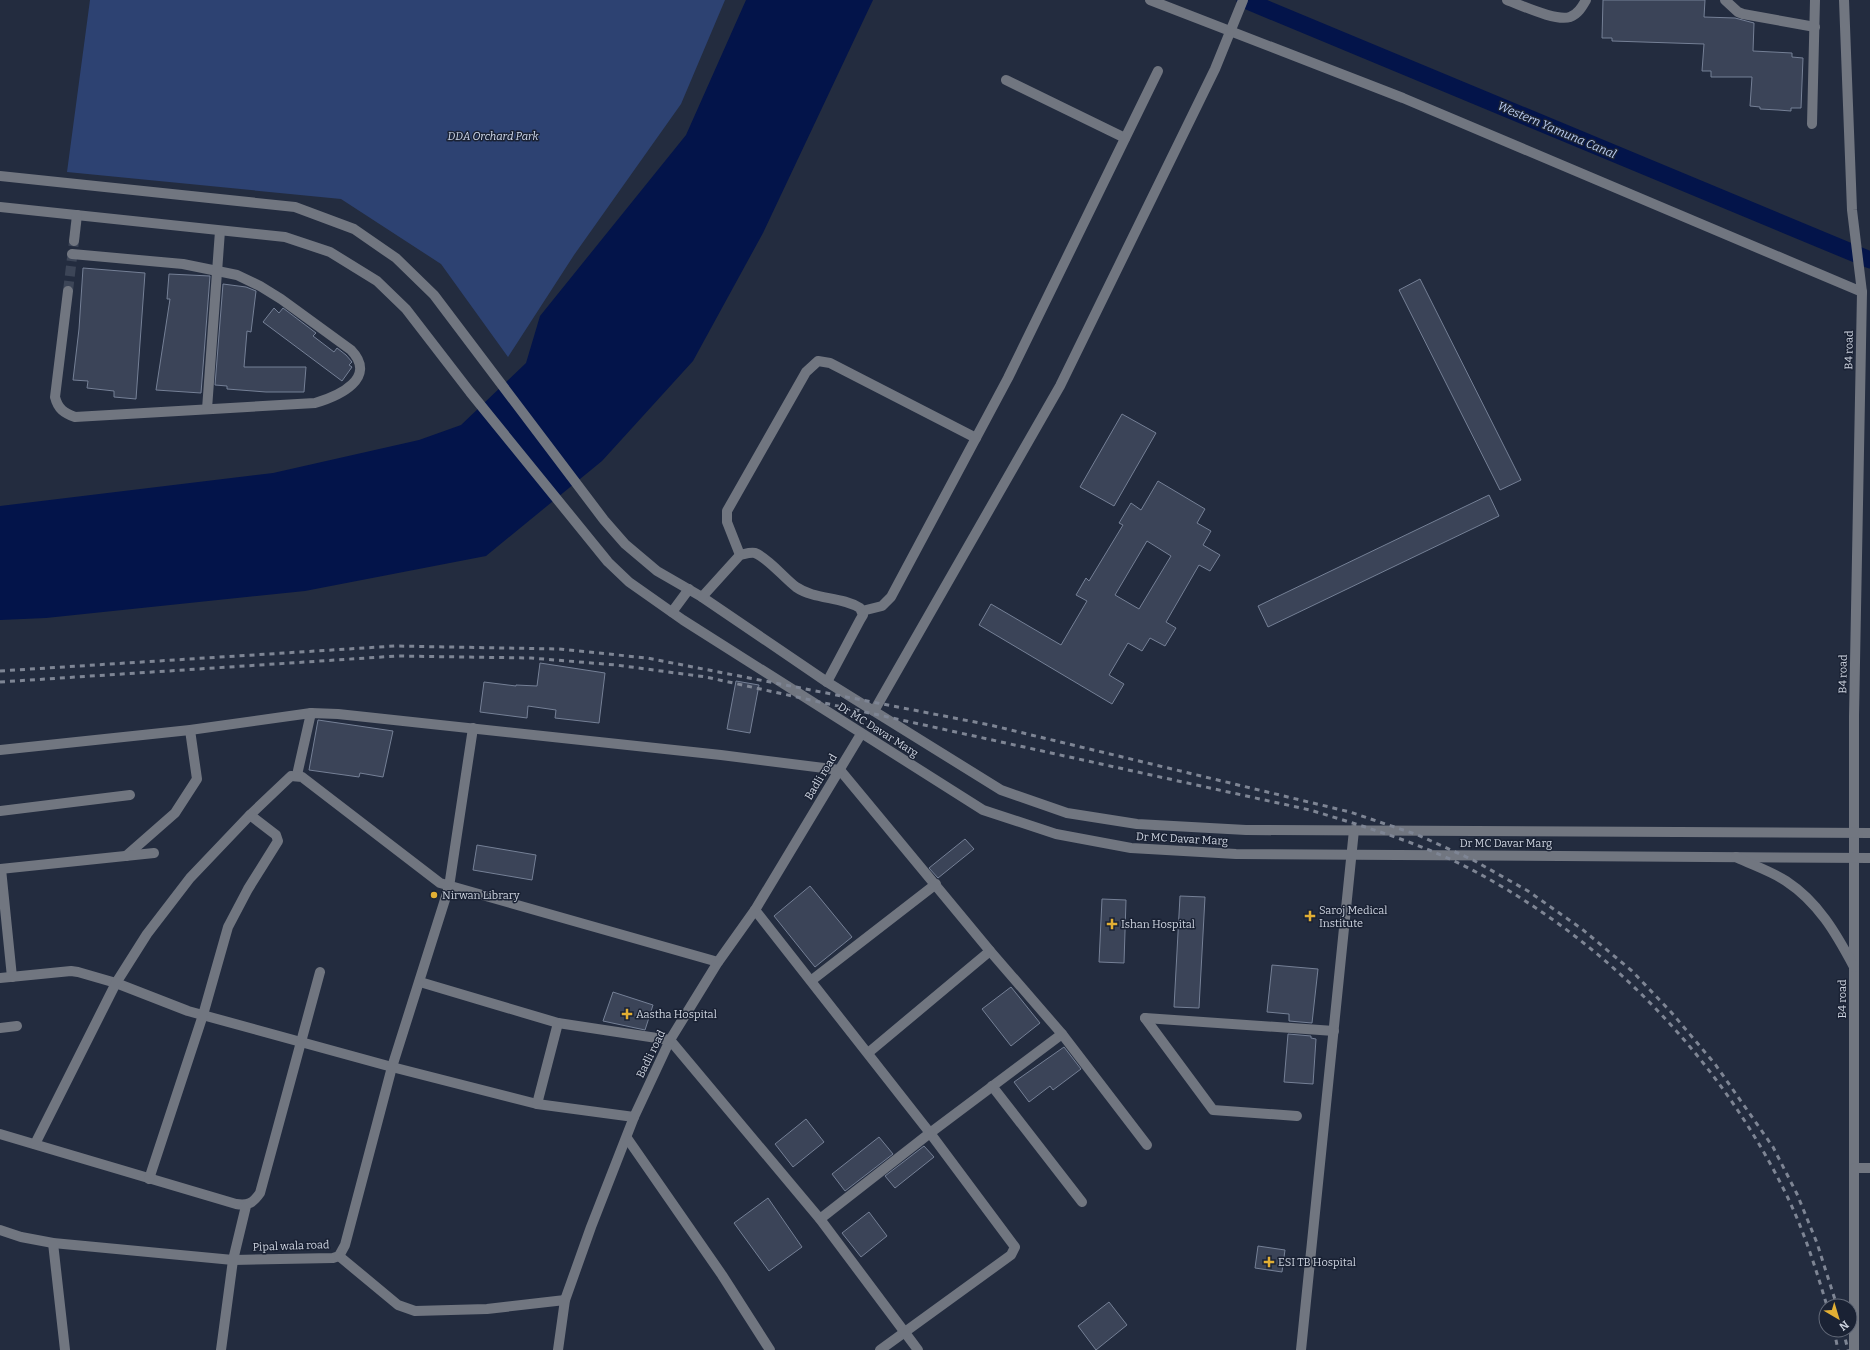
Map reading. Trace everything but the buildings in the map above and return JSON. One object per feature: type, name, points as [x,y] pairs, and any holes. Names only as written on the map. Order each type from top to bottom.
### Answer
[{"type":"street","points":[[1150,0],[1403,98],[1862,292]]},
{"type":"street","points":[[874,711],[1060,386],[1214,69],[1242,0]]},
{"type":"street","points":[[1507,0],[1556,17],[1569,18],[1581,10],[1586,0]]},
{"type":"street","points":[[1726,0],[1738,12],[1743,14],[1815,27]]},
{"type":"street","points":[[1812,124],[1815,0]]},
{"type":"street","name":"B4 road","points":[[1844,0],[1852,210],[1862,292],[1854,716],[1854,1350]]},
{"type":"street","points":[[862,611],[882,606],[891,597],[1008,378],[1158,71]]},
{"type":"street","points":[[1006,80],[1126,138]]},
{"type":"street","points":[[0,176],[295,207],[354,229],[396,258],[434,295],[604,520],[626,544],[657,571],[702,597],[827,682],[1001,790],[1067,813],[1137,824],[1246,830],[1870,833]]},
{"type":"street","name":"Dr MC Davar Marg","points":[[0,207],[285,237],[330,252],[377,281],[406,309],[470,392],[608,562],[629,582],[672,612],[861,734],[983,810],[1056,834],[1131,848],[1236,854],[1854,856],[1870,858]]},
{"type":"street","points":[[74,241],[77,215]]},
{"type":"street","points":[[207,410],[220,231]]},
{"type":"street","points":[[68,291],[55,397],[57,405],[64,413],[75,417],[315,403],[334,398],[350,387],[360,374],[361,366],[359,358],[351,350],[280,299],[260,286],[237,275],[182,264],[72,254]]},
{"type":"street","points":[[740,555],[727,522],[727,511],[806,372],[818,362],[830,363],[976,438]]},
{"type":"street","points":[[702,597],[740,555],[755,553],[795,586],[805,592],[852,604],[860,608],[862,611]]},
{"type":"street","points":[[672,612],[689,589]]},
{"type":"street","points":[[827,682],[860,620],[862,611]]},
{"type":"street","points":[[297,775],[311,713]]},
{"type":"street","points":[[0,750],[190,730],[311,713],[338,714],[721,754],[840,770],[990,951],[1062,1034],[1147,1145]]},
{"type":"street","points":[[339,1256],[345,1245],[392,1068],[449,887],[474,728]]},
{"type":"street","points":[[126,856],[175,813],[197,779],[190,730]]},
{"type":"street","name":"Badli road","points":[[556,1349],[565,1300],[591,1227],[634,1117],[670,1040],[718,962],[755,910],[861,734]]},
{"type":"street","points":[[35,1144],[116,983],[147,934],[190,878],[287,778],[297,775],[302,777],[430,877],[449,887],[718,962]]},
{"type":"street","points":[[0,811],[130,795]]},
{"type":"street","points":[[149,1179],[203,1015],[228,927],[248,888],[278,841],[276,835],[250,815]]},
{"type":"street","points":[[1301,1350],[1354,830]]},
{"type":"street","points":[[12,977],[3,919],[0,869],[154,853]]},
{"type":"street","points":[[1733,856],[1785,880],[1809,898],[1837,934],[1854,968]]},
{"type":"street","points":[[812,980],[936,884]]},
{"type":"street","points":[[755,910],[812,980],[930,1133],[1015,1247],[1011,1255],[880,1350]]},
{"type":"street","points":[[868,1053],[990,951]]},
{"type":"street","points":[[0,978],[71,971],[116,983],[203,1015],[392,1068],[537,1104],[634,1117]]},
{"type":"street","points":[[0,1134],[149,1179],[246,1206],[251,1204],[260,1192],[320,972]]},
{"type":"street","points":[[420,982],[558,1023],[670,1040],[820,1219],[918,1350]]},
{"type":"street","points":[[1297,1116],[1213,1110],[1145,1018],[1334,1031]]},
{"type":"street","points":[[537,1104],[558,1023]]},
{"type":"street","points":[[0,1028],[17,1026]]},
{"type":"street","points":[[820,1219],[930,1133],[1062,1034]]},
{"type":"street","points":[[992,1086],[1082,1202]]},
{"type":"street","points":[[627,1138],[722,1275],[770,1350]]},
{"type":"street","points":[[1854,1168],[1870,1168]]},
{"type":"street","points":[[221,1350],[234,1260],[246,1206]]},
{"type":"street","name":"Pipal wala road","points":[[0,1230],[21,1237],[53,1243],[234,1260],[333,1258],[339,1256],[398,1305],[416,1311],[487,1309],[565,1300]]},
{"type":"street","points":[[53,1243],[65,1350]]},
{"type":"green space","name":"DDA Orchard Park","points":[[90,0],[725,0],[681,104],[574,255],[508,357],[441,264],[341,199],[67,172]]},
{"type":"shaded area","points":[[746,0],[873,0],[763,233],[693,361],[602,461],[486,556],[305,591],[46,618],[0,620],[0,506],[273,473],[419,440],[461,425],[526,363],[540,316],[686,135]]},
{"type":"waterway","name":"Western Yamuna Canal","points":[[1245,0],[1870,260]]},
{"type":"tunnel","points":[[68,291],[74,241]]},
{"type":"railway","points":[[0,671],[395,646],[559,649],[647,658],[990,725],[1350,812],[1418,835],[1473,860],[1528,891],[1582,929],[1632,971],[1671,1012],[1715,1064],[1773,1147],[1797,1194],[1817,1243],[1834,1298]]},
{"type":"railway","points":[[0,682],[397,656],[531,658],[616,665],[706,677],[1310,810],[1394,837],[1456,862],[1525,901],[1571,933],[1615,970],[1657,1010],[1695,1052],[1729,1098],[1760,1146],[1787,1196],[1799,1223],[1825,1298]]},
{"type":"railway","points":[[1836,1338],[1838,1350]]},
{"type":"railway","points":[[1845,1338],[1848,1350]]},
{"type":"place","name":"Nirwan Library","points":[[434,895]]},
{"type":"place","name":"Saroj Medical Institute","points":[[1310,916]]},
{"type":"place","name":"Ishan Hospital","points":[[1112,924]]},
{"type":"place","name":"Aastha Hospital","points":[[627,1014]]},
{"type":"place","name":"ESI TB Hospital","points":[[1269,1262]]}]
